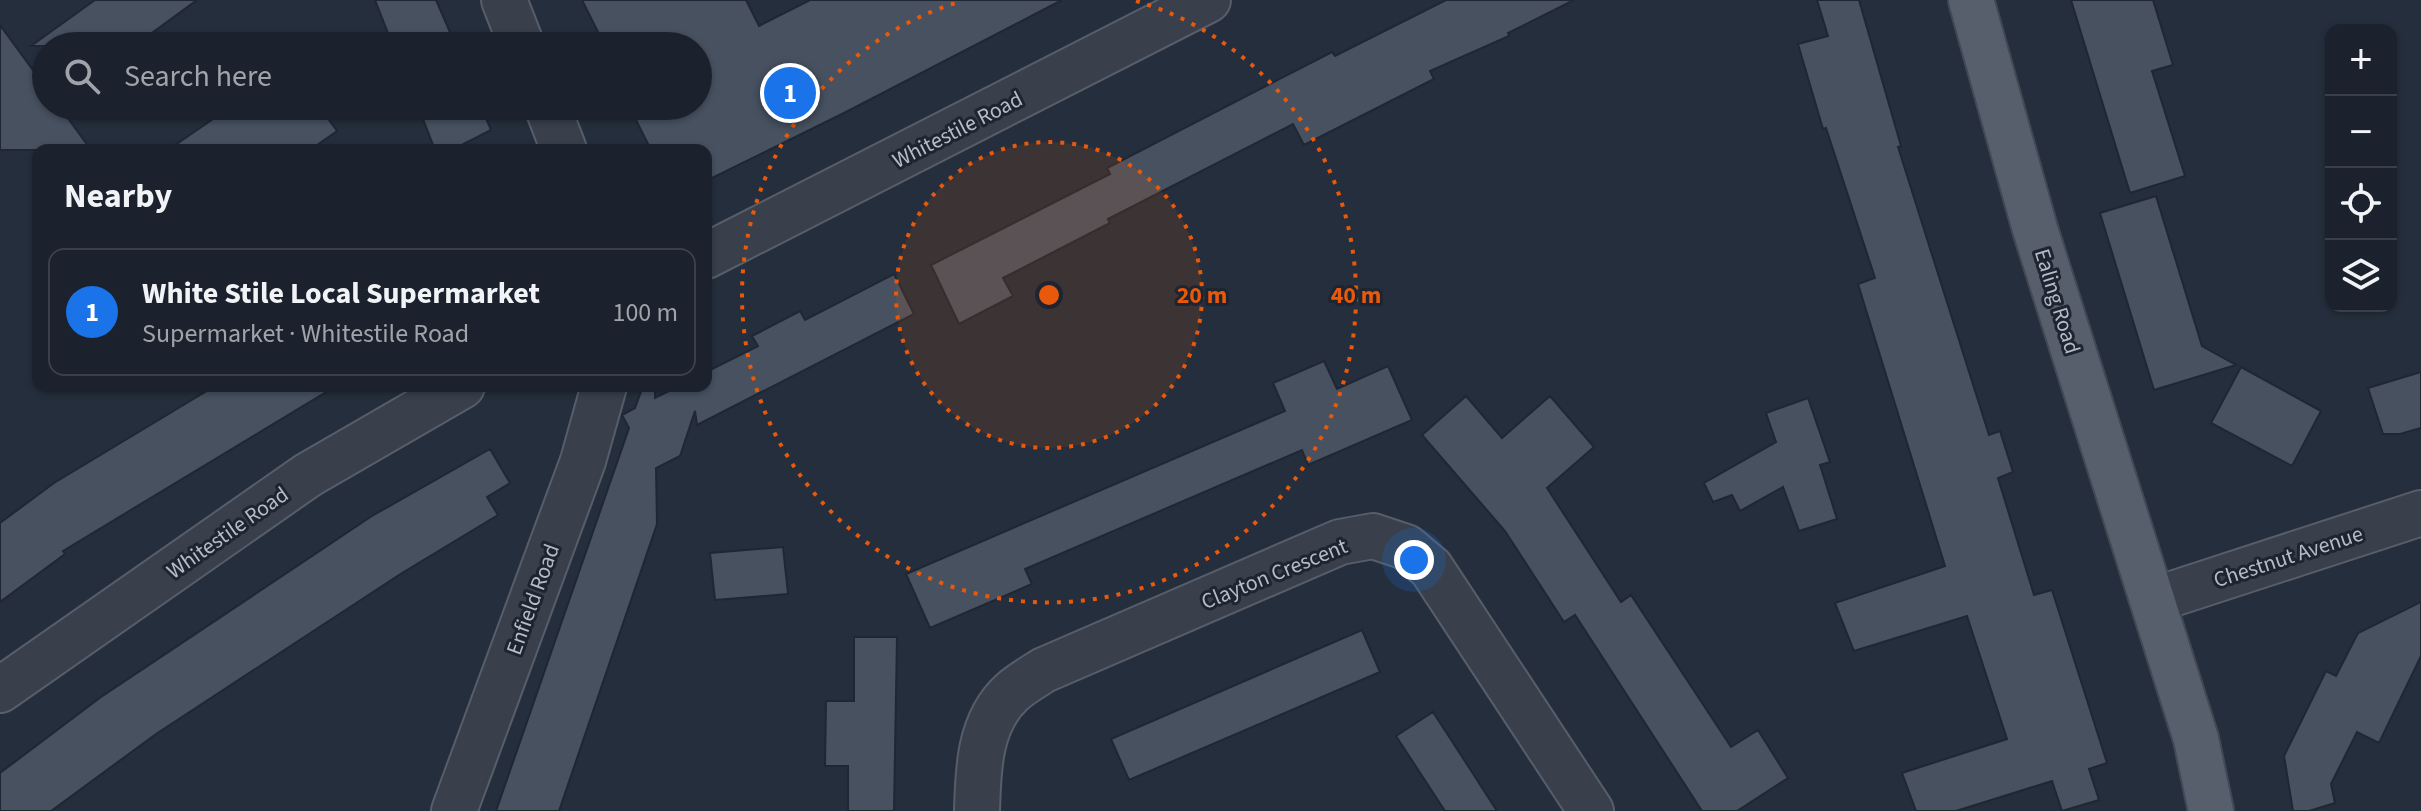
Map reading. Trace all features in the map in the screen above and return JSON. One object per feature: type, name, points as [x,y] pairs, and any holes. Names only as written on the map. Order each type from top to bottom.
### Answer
[{"type":"main road","name":"Ealing Road","points":[[1971,0],[2035,229],[2196,739],[2211,811]]},
{"type":"street","points":[[504,0],[517,32]]},
{"type":"street","name":"Whitestile Road","points":[[712,253],[1208,0]]},
{"type":"street","points":[[552,120],[562,144]]},
{"type":"street","name":"Whitestile Road","points":[[0,690],[308,475],[452,392]]},
{"type":"street","name":"Enfield Road","points":[[454,811],[583,461],[602,392]]},
{"type":"street","name":"Chestnut Avenue","points":[[2154,600],[2421,513]]},
{"type":"street","name":"Clayton Crescent","points":[[977,811],[978,766],[988,727],[1010,693],[1044,670],[1340,542],[1373,536],[1406,547],[1431,568],[1591,811]]},
{"type":"building","points":[[95,0],[197,0],[153,32],[50,32]]},
{"type":"building","points":[[375,0],[436,0],[450,32],[388,32]]},
{"type":"building","points":[[582,0],[746,0],[759,26],[810,0],[1062,0],[712,178],[712,144],[648,144],[636,120],[712,120],[712,32],[598,32]]},
{"type":"building","points":[[1446,0],[1574,0],[1508,33],[1509,36],[1430,71],[1434,79],[1304,145],[1293,124],[1108,219],[1110,223],[1003,278],[1013,296],[959,324],[931,265],[1110,174],[1107,168],[1332,52],[1335,56]]},
{"type":"building","points":[[1817,0],[1859,0],[1901,146],[1898,147],[1989,435],[2000,431],[2013,472],[1998,478],[2034,595],[2052,590],[2107,763],[2089,769],[2099,800],[2062,811],[2052,781],[1956,811],[1916,811],[1902,773],[2007,739],[1967,616],[1854,651],[1835,603],[1945,566],[1858,284],[1875,278],[1826,128],[1823,129],[1798,44],[1828,36]]},
{"type":"building","points":[[2071,0],[2153,0],[2173,65],[2152,71],[2185,176],[2130,193]]},
{"type":"building","points":[[0,25],[32,69],[32,120],[69,120],[87,144],[32,144],[32,150],[0,150]]},
{"type":"building","points":[[212,120],[329,120],[337,131],[319,144],[177,144]]},
{"type":"building","points":[[423,120],[487,120],[491,130],[464,144],[433,144]]},
{"type":"building","points":[[2156,196],[2202,346],[2236,365],[2154,390],[2100,213]]},
{"type":"building","points":[[894,274],[914,314],[697,425],[695,411],[680,456],[656,468],[657,524],[559,811],[496,811],[629,428],[622,415],[635,408],[641,392],[655,392],[655,398],[667,392],[712,392],[712,369],[758,346],[752,336],[800,311],[805,320]]},
{"type":"building","points":[[1324,361],[1337,389],[1388,366],[1412,420],[1308,465],[1302,450],[1025,569],[1032,584],[930,628],[906,574],[1285,411],[1273,383]]},
{"type":"building","points":[[2241,367],[2321,411],[2292,466],[2211,423]]},
{"type":"building","points":[[2421,372],[2421,428],[2400,434],[2383,434],[2368,388]]},
{"type":"building","points":[[205,392],[326,392],[63,551],[65,554],[0,602],[0,523],[54,483]]},
{"type":"building","points":[[1466,396],[1502,438],[1550,396],[1594,447],[1547,488],[1621,602],[1631,595],[1731,747],[1758,730],[1788,778],[1737,811],[1702,811],[1575,615],[1564,622],[1505,531],[1422,435]]},
{"type":"building","points":[[1808,398],[1830,462],[1820,465],[1837,519],[1799,531],[1783,487],[1740,511],[1732,495],[1713,502],[1704,483],[1776,442],[1766,413]]},
{"type":"building","points":[[490,449],[510,483],[487,497],[498,515],[402,573],[156,734],[51,811],[0,811],[0,773],[101,697],[372,516]]},
{"type":"building","points":[[783,547],[788,594],[715,600],[710,553]]},
{"type":"building","points":[[2421,602],[2421,656],[2379,743],[2357,732],[2331,784],[2335,803],[2309,811],[2293,811],[2284,756],[2326,671],[2336,676],[2358,633]]},
{"type":"building","points":[[1362,630],[1380,672],[1129,780],[1111,739]]},
{"type":"building","points":[[854,637],[897,637],[894,811],[848,811],[848,766],[825,766],[826,701],[854,701]]},
{"type":"building","points":[[1433,712],[1497,811],[1445,811],[1396,736]]},
{"type":"place","name":"White Stile Local Supermarket","points":[[790,93]]}]
